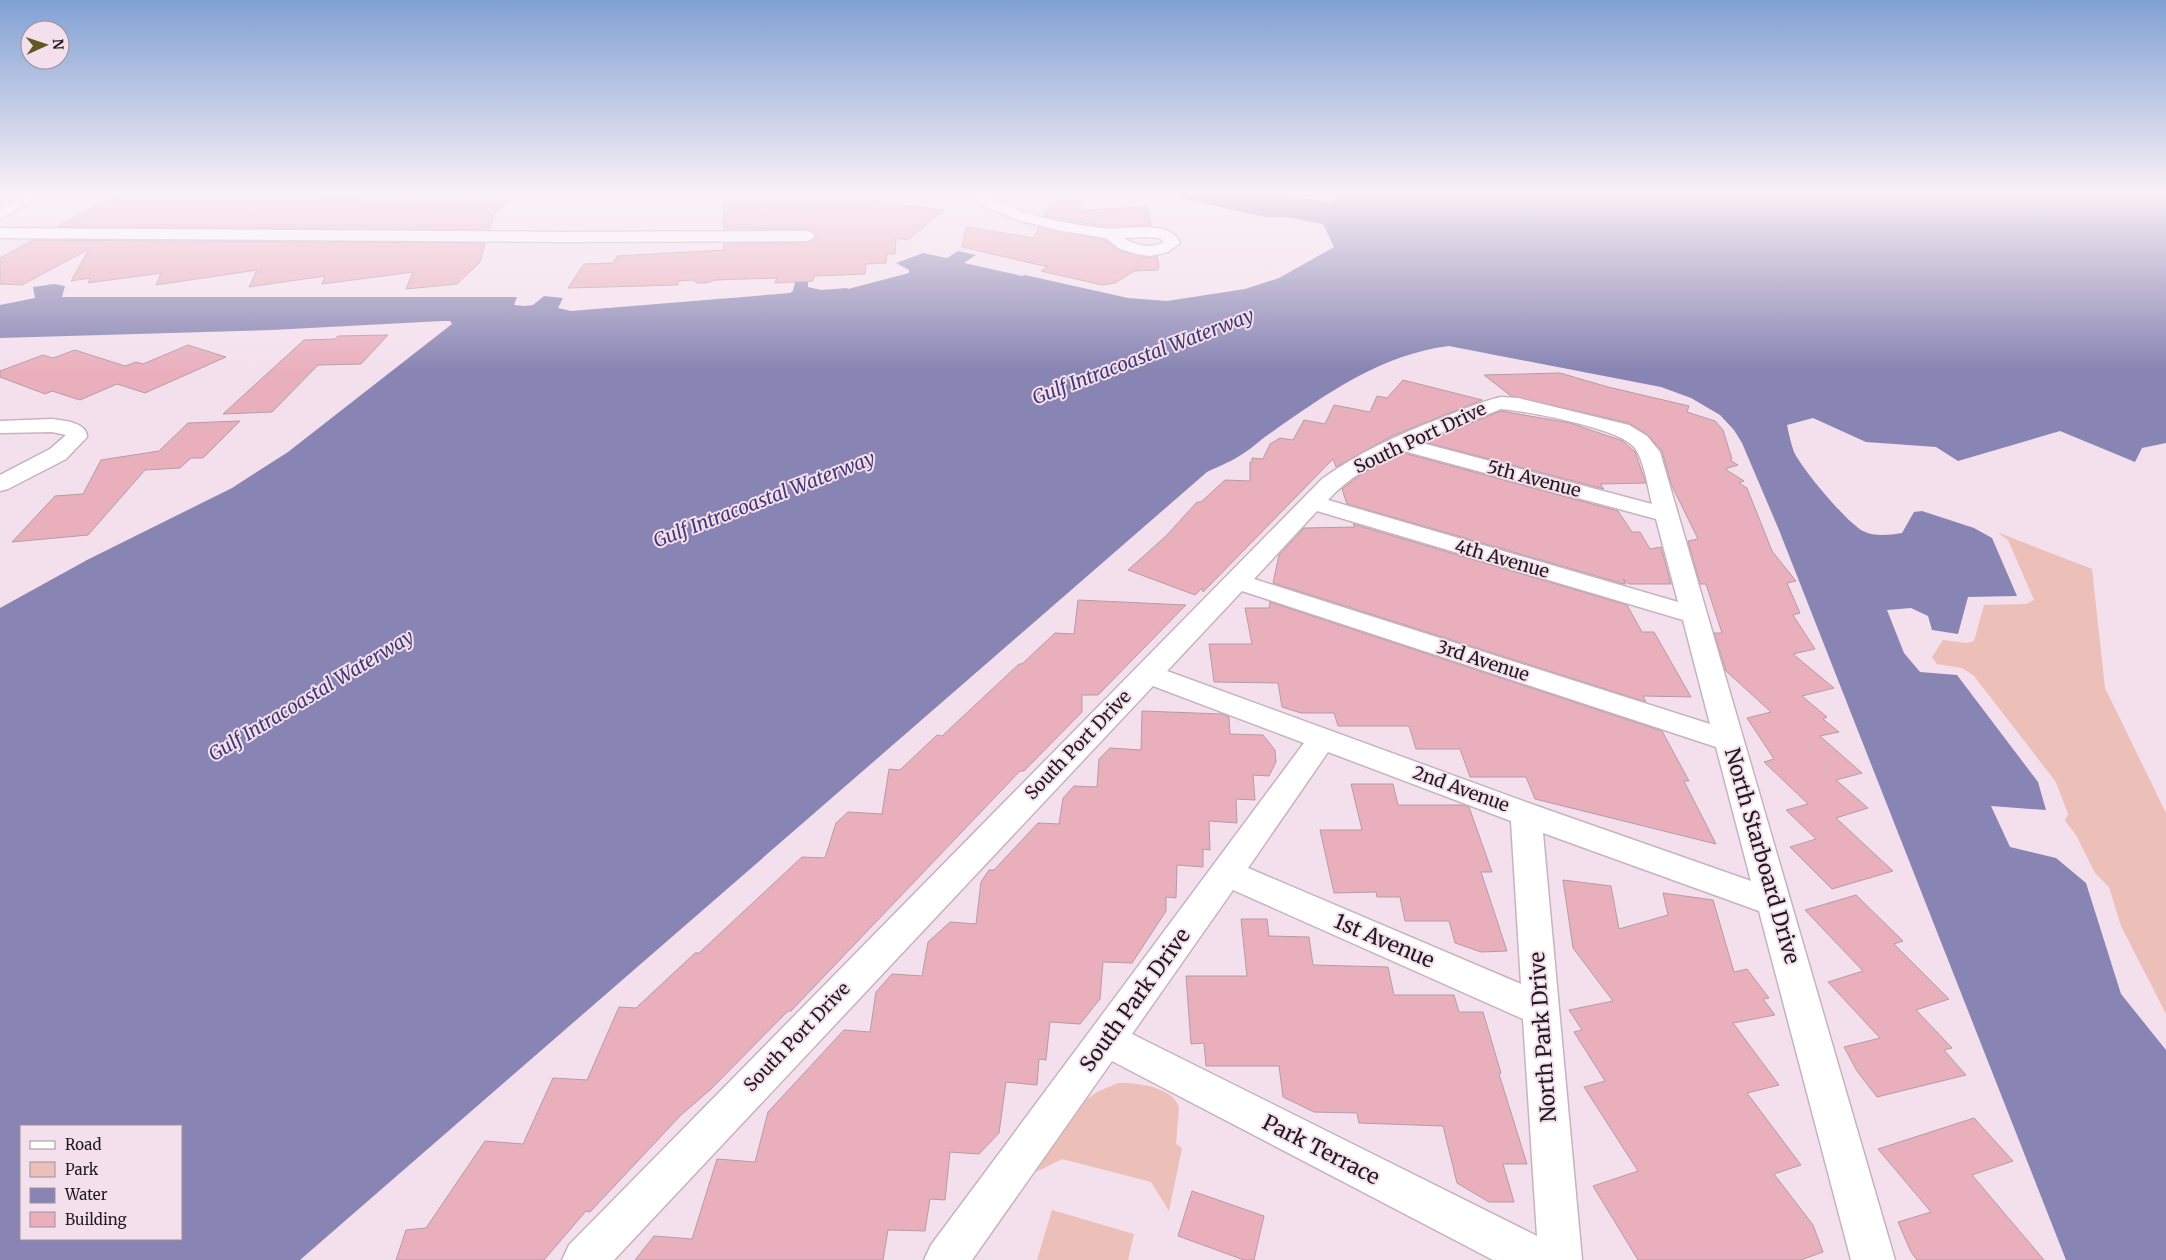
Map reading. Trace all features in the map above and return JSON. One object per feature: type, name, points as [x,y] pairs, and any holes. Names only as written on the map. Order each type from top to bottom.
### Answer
[{"type":"street","name":"South Port Drive","points":[[584,1260],[1311,502],[1344,473],[1401,444],[1488,406],[1509,403],[1622,429],[1646,445],[1649,452]]},
{"type":"street","points":[[0,427],[60,426],[73,429],[77,433],[77,437],[58,454],[0,484]]},
{"type":"street","name":"5th Avenue","points":[[1401,444],[1668,515]]},
{"type":"street","name":"North Starboard Drive","points":[[1649,452],[1873,1260]]},
{"type":"street","name":"4th Avenue","points":[[1311,502],[1694,615]]},
{"type":"street","name":"3rd Avenue","points":[[1236,581],[1730,741]]},
{"type":"street","name":"2nd Avenue","points":[[1147,674],[1526,814],[1775,903]]},
{"type":"street","name":"South Park Drive","points":[[946,1260],[1105,1039],[1228,873],[1322,738]]},
{"type":"street","name":"North Park Drive","points":[[1526,814],[1560,1260]]},
{"type":"street","name":"1st Avenue","points":[[1228,873],[1540,1009]]},
{"type":"street","name":"Park Terrace","points":[[1105,1039],[1538,1260]]},
{"type":"green space","points":[[1997,532],[2092,569],[2105,688],[2166,813],[2166,1014],[2121,926],[2109,887],[2095,873],[2076,835],[2065,821],[2068,814],[2056,782],[1974,676],[1962,668],[1937,664],[1932,657],[1943,640],[1966,643],[1974,641],[1984,605],[2026,604],[2034,600],[2008,540]]},
{"type":"green space","points":[[1118,1083],[1144,1085],[1162,1090],[1175,1100],[1179,1107],[1176,1144],[1182,1148],[1169,1211],[1151,1182],[1062,1159],[1034,1173],[1087,1099],[1099,1091]]},
{"type":"green space","points":[[1052,1210],[1134,1234],[1128,1260],[1037,1260]]},
{"type":"water","name":"Gulf Intracoastal Waterway","points":[[921,254],[947,258],[954,254],[971,254],[976,255],[964,263],[1128,298],[1167,301],[1245,289],[1279,278],[1322,254],[2166,254],[2166,443],[2142,448],[2135,462],[2060,431],[1958,461],[1936,447],[1866,442],[1813,418],[1787,425],[1794,452],[1806,470],[1836,507],[1863,531],[1877,535],[1902,533],[1914,512],[1922,511],[1974,528],[1992,538],[2017,596],[1968,597],[1958,634],[1932,630],[1928,616],[1911,608],[1887,610],[1904,653],[1920,672],[1957,675],[2038,782],[2046,810],[1991,806],[2010,847],[2056,858],[2086,883],[2121,994],[2166,1050],[2166,1260],[2066,1260],[1779,530],[1742,443],[1734,430],[1720,415],[1691,398],[1661,387],[1449,346],[1424,350],[1401,357],[1356,378],[1334,390],[1268,434],[1240,456],[1207,472],[300,1260],[0,1260],[0,608],[87,560],[232,488],[288,452],[452,324],[450,321],[442,321],[272,330],[0,338],[0,305],[35,298],[33,287],[54,284],[65,286],[62,297],[517,297],[514,305],[524,306],[533,305],[544,296],[563,298],[558,308],[571,311],[790,293],[793,291],[795,282],[808,282],[808,287],[821,290],[848,289],[909,273],[909,270],[896,263]]},
{"type":"building","points":[[8,254],[80,254],[22,285],[0,284],[0,258]]},
{"type":"building","points":[[86,254],[482,254],[480,262],[457,284],[406,289],[413,272],[322,284],[325,276],[249,287],[257,270],[156,285],[161,273],[88,283],[90,278],[71,281]]},
{"type":"building","points":[[656,254],[895,254],[887,254],[886,263],[866,264],[865,274],[814,276],[813,281],[775,283],[777,278],[715,280],[707,283],[697,283],[693,280],[678,281],[678,285],[568,288],[584,264],[613,263],[617,256]]},
{"type":"building","points":[[991,254],[1131,254],[1150,258],[1157,256],[1159,267],[1158,270],[1134,271],[1115,283],[1102,285],[1041,271],[1048,267]]},
{"type":"building","points":[[388,335],[361,364],[318,365],[272,412],[223,414],[304,340],[335,339],[338,336]]},
{"type":"building","points":[[188,345],[226,357],[145,393],[117,384],[80,400],[52,391],[45,394],[0,377],[0,371],[43,355],[53,358],[75,350],[125,366],[136,362],[143,364]]},
{"type":"building","points":[[1560,373],[1608,387],[1689,406],[1687,412],[1715,421],[1723,430],[1732,459],[1730,460],[1738,465],[1725,469],[1744,481],[1739,483],[1747,488],[1772,551],[1796,581],[1787,583],[1800,613],[1793,615],[1815,649],[1793,654],[1834,688],[1802,696],[1827,717],[1823,719],[1839,732],[1820,736],[1862,773],[1836,780],[1868,808],[1836,818],[1893,871],[1832,889],[1790,847],[1816,839],[1786,810],[1808,804],[1764,762],[1774,759],[1747,718],[1771,712],[1726,671],[1714,633],[1722,633],[1706,584],[1700,584],[1688,541],[1698,539],[1671,484],[1662,451],[1648,435],[1629,423],[1511,396],[1484,375]]},
{"type":"building","points":[[1403,380],[1482,400],[1392,436],[1336,467],[1333,459],[1203,592],[1202,588],[1195,595],[1128,570],[1166,536],[1197,502],[1201,502],[1225,480],[1250,481],[1250,462],[1252,462],[1252,458],[1263,459],[1270,444],[1280,438],[1293,440],[1304,420],[1325,424],[1334,405],[1370,412],[1377,396],[1387,398]]},
{"type":"building","points":[[1501,411],[1570,423],[1623,441],[1635,452],[1646,483],[1600,484],[1604,489],[1424,442]]},
{"type":"building","points":[[240,421],[203,458],[191,458],[180,468],[145,470],[88,535],[12,542],[55,496],[83,494],[101,460],[159,451],[188,423]]},
{"type":"building","points":[[1400,452],[1618,511],[1632,532],[1640,532],[1650,549],[1661,547],[1671,584],[1629,584],[1623,579],[1626,584],[1624,584],[1347,504],[1342,489],[1363,473]]},
{"type":"building","points":[[1353,524],[1627,605],[1642,632],[1654,632],[1691,697],[1643,696],[1646,702],[1273,583],[1279,555],[1304,528],[1355,527]]},
{"type":"building","points":[[1078,600],[1186,605],[1098,695],[1082,695],[1082,712],[1024,771],[1020,771],[791,1011],[788,1011],[711,1089],[681,1115],[590,1212],[586,1211],[544,1260],[396,1260],[406,1230],[426,1228],[485,1141],[523,1144],[553,1078],[587,1080],[619,1007],[636,1008],[695,953],[699,953],[802,857],[825,858],[836,823],[848,812],[882,814],[889,769],[900,770],[937,735],[942,736],[1055,633],[1074,634]]},
{"type":"building","points":[[1270,602],[1662,731],[1689,781],[1684,781],[1716,844],[1535,799],[1526,777],[1470,777],[1460,749],[1416,749],[1409,726],[1338,726],[1334,713],[1301,713],[1282,707],[1278,683],[1214,682],[1209,644],[1252,644],[1245,608],[1269,608]]},
{"type":"building","points":[[1142,711],[1222,714],[1229,717],[1230,734],[1263,735],[1275,750],[1276,762],[1269,776],[1253,775],[1255,800],[1236,799],[1237,823],[1209,821],[1210,850],[1203,849],[1203,867],[1177,865],[1176,898],[1166,897],[1166,911],[1132,963],[1103,962],[1100,999],[1080,1024],[1050,1022],[1046,1060],[1039,1059],[1037,1085],[1006,1082],[999,1133],[979,1154],[950,1152],[945,1200],[930,1199],[925,1231],[888,1230],[883,1260],[635,1260],[654,1236],[692,1239],[717,1159],[755,1162],[768,1112],[844,1030],[870,1032],[876,992],[892,974],[922,976],[928,942],[950,922],[976,924],[981,882],[989,870],[994,870],[1038,823],[1059,824],[1063,798],[1074,786],[1097,787],[1099,759],[1110,748],[1141,750]]},
{"type":"building","points":[[1351,784],[1393,784],[1398,805],[1463,805],[1469,807],[1492,872],[1481,872],[1507,951],[1481,952],[1455,943],[1449,921],[1405,921],[1400,897],[1377,897],[1376,892],[1334,893],[1320,830],[1362,830]]},
{"type":"building","points":[[1563,880],[1611,886],[1619,929],[1668,915],[1663,893],[1713,900],[1734,972],[1747,969],[1769,998],[1763,999],[1775,1015],[1733,1023],[1779,1085],[1747,1093],[1801,1165],[1774,1174],[1813,1225],[1823,1252],[1801,1260],[1638,1260],[1593,1186],[1638,1171],[1584,1087],[1605,1081],[1574,1032],[1582,1030],[1569,1010],[1613,1001],[1573,948]]},
{"type":"building","points":[[1856,895],[1903,941],[1894,944],[1949,999],[1916,1010],[1952,1048],[1944,1050],[1966,1075],[1877,1097],[1857,1071],[1844,1047],[1880,1038],[1828,982],[1863,971],[1805,910]]},
{"type":"building","points":[[1241,919],[1267,919],[1269,936],[1309,937],[1313,965],[1388,967],[1394,995],[1454,995],[1459,1012],[1483,1012],[1501,1073],[1499,1074],[1527,1164],[1503,1164],[1514,1202],[1489,1202],[1457,1183],[1443,1126],[1359,1123],[1357,1113],[1314,1112],[1283,1097],[1279,1066],[1206,1066],[1204,1043],[1191,1044],[1186,976],[1247,976]]},
{"type":"building","points":[[1974,1118],[2013,1161],[1972,1175],[2044,1260],[1917,1260],[1911,1252],[1898,1222],[1931,1212],[1878,1149]]},
{"type":"building","points":[[1192,1191],[1264,1216],[1254,1260],[1244,1260],[1178,1236]]}]
